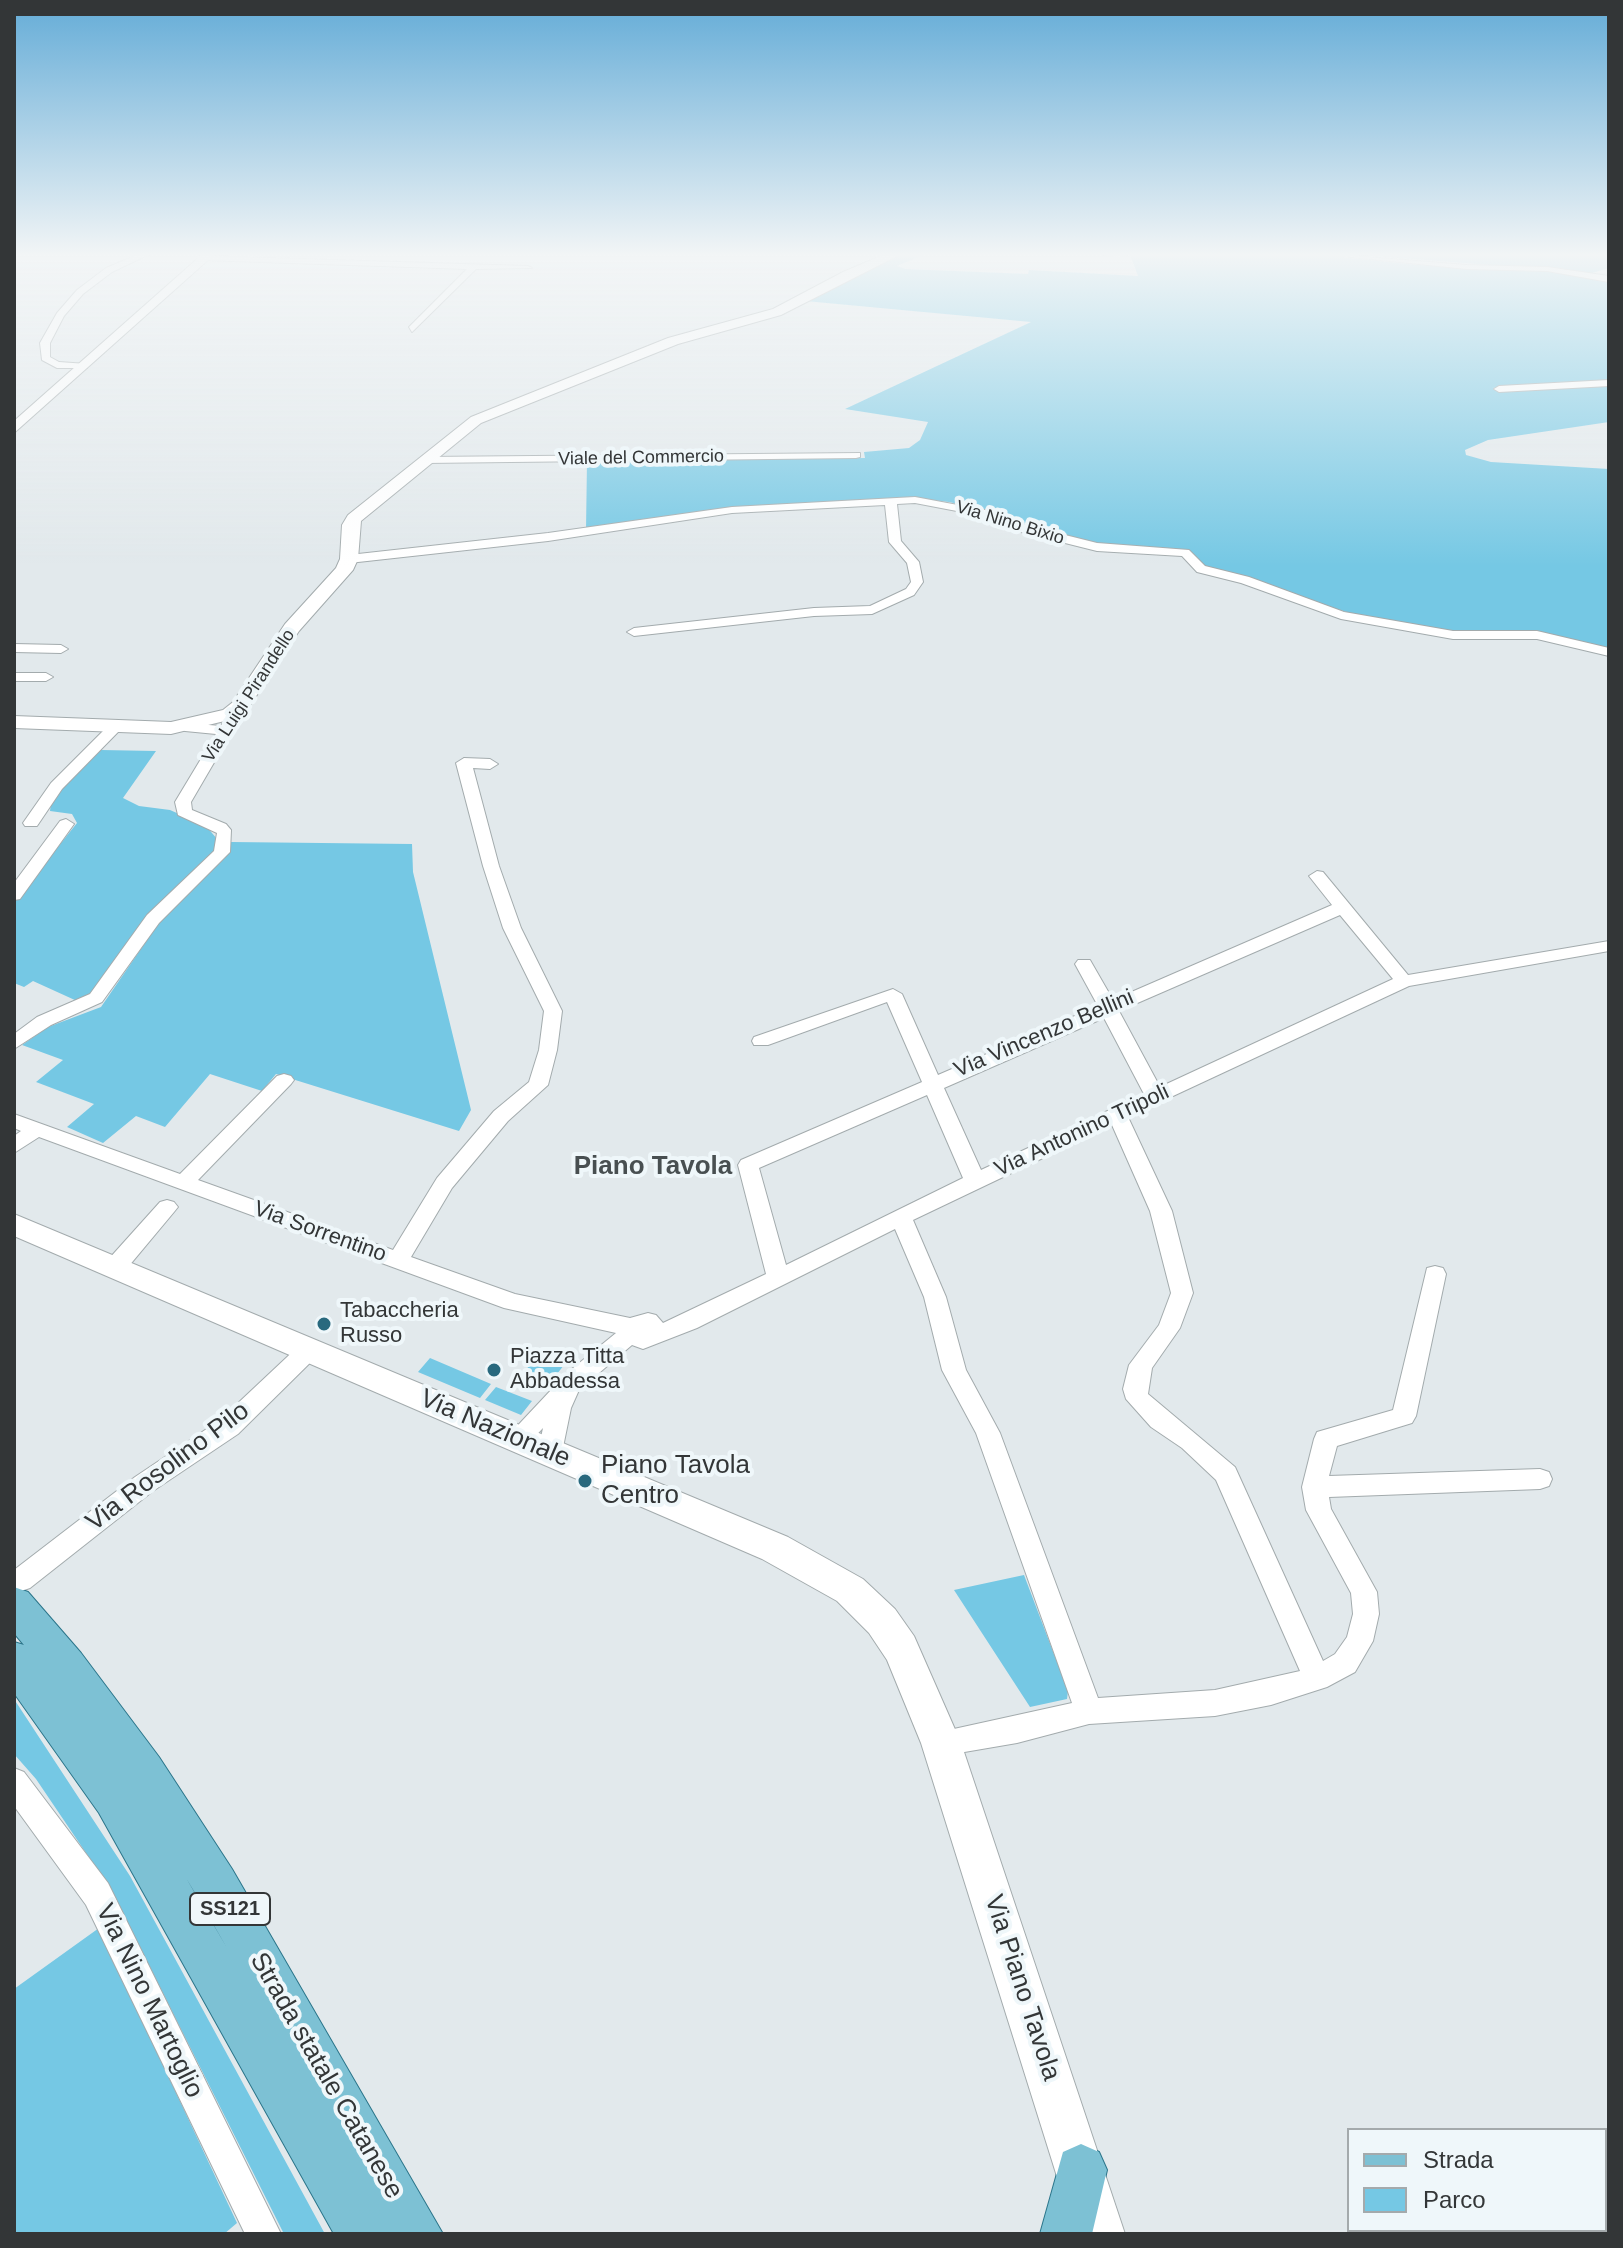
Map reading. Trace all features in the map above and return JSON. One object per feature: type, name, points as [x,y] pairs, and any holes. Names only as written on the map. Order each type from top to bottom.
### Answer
[{"type":"main road","name":"Strada statale Catanese","points":[[18,1592],[66,1666],[144,1771],[216,1885],[417,2234]]},
{"type":"main road","name":"Strada statale Catanese","points":[[14,1660],[115,1798],[363,2234]]},
{"type":"main road","points":[[1066,2234],[1081,2170]]},
{"type":"street","points":[[48,357],[57,365],[84,366]]},
{"type":"street","points":[[14,429],[94,357]]},
{"type":"street","points":[[349,559],[350,525],[354,518],[476,420],[633,357]]},
{"type":"street","points":[[1499,389],[1609,383]]},
{"type":"street","name":"Viale del Commercio","points":[[425,460],[856,455]]},
{"type":"street","points":[[634,632],[814,612],[872,610],[910,592],[917,582],[913,562],[895,542],[893,507],[889,503]]},
{"type":"street","name":"Via Nino Bixio","points":[[349,559],[548,537],[732,510],[943,503],[986,513],[1013,526],[1054,534],[1066,541],[1097,547],[1185,553],[1201,569],[1245,580],[1341,615],[1453,635],[1537,635],[1609,652]]},
{"type":"street","name":"Via Luigi Pirandello","points":[[14,1043],[44,1021],[96,998],[153,919],[222,852],[225,833],[212,823],[184,812],[183,802],[240,706],[292,628],[335,581],[349,559]]},
{"type":"street","points":[[14,648],[61,649]]},
{"type":"street","points":[[14,677],[46,677]]},
{"type":"street","points":[[185,727],[220,718],[240,706]]},
{"type":"street","points":[[14,722],[226,731]]},
{"type":"street","points":[[31,823],[56,786],[116,726]]},
{"type":"street","points":[[398,1260],[444,1183],[501,1116],[538,1085],[548,1050],[553,1011],[512,928],[491,866],[464,763],[490,764]]},
{"type":"street","points":[[14,823],[66,824],[14,895]]},
{"type":"street","points":[[1317,876],[1404,981]]},
{"type":"street","name":"Via Vincenzo Bellini","points":[[778,1276],[748,1165],[932,1082],[1343,907]]},
{"type":"street","name":"Via Antonino Tripoli","points":[[575,1379],[640,1332],[720,1305],[975,1181],[1404,981],[1609,946]]},
{"type":"street","points":[[1084,964],[1155,1096]]},
{"type":"street","points":[[761,1041],[893,994],[975,1181]]},
{"type":"street","points":[[183,1183],[284,1080]]},
{"type":"street","points":[[1117,1114],[1161,1211],[1182,1293],[1169,1328],[1141,1365],[1135,1389],[1147,1409],[1191,1441],[1226,1474],[1317,1678]]},
{"type":"street","name":"Via Sorrentino","points":[[14,1121],[512,1302],[640,1332]]},
{"type":"street","points":[[14,1146],[36,1129]]},
{"type":"street","points":[[115,1267],[167,1207]]},
{"type":"street","points":[[901,1217],[935,1297],[954,1370],[988,1433],[1089,1711]]},
{"type":"street","name":"Via Nazionale","points":[[14,1224],[775,1548],[850,1590],[882,1621],[901,1648],[941,1743]]},
{"type":"street","points":[[941,1743],[1017,1730],[1089,1711],[1215,1703],[1317,1678],[1345,1663],[1359,1641],[1366,1614],[1359,1578],[1319,1510],[1314,1487],[1326,1439],[1404,1416],[1435,1274]]},
{"type":"street","name":"Via Rosolino Pilo","points":[[18,1592],[144,1484],[229,1427],[310,1349]]},
{"type":"street","points":[[518,1438],[575,1379]]},
{"type":"street","points":[[550,1452],[559,1408],[575,1379]]},
{"type":"street","points":[[1314,1487],[1540,1479]]},
{"type":"street","name":"Via Piano Tavola","points":[[941,1743],[1100,2234]]},
{"type":"street","name":"Via Nino Martoglio","points":[[14,1782],[97,1894],[263,2234]]},
{"type":"green space","points":[[956,357],[1609,357],[1609,381],[1491,388],[1609,385],[1609,422],[1488,440],[1465,450],[1466,455],[1491,462],[1609,469],[1609,650],[1537,633],[1452,633],[1353,614],[1207,569],[1190,551],[1110,547],[1019,526],[992,512],[949,502],[911,498],[773,506],[586,530],[587,461],[865,458],[864,452],[909,448],[920,440],[928,422],[845,409]]},
{"type":"green space","points":[[101,750],[156,751],[123,798],[139,806],[170,810],[206,826],[218,840],[214,854],[96,990],[77,1001],[33,981],[24,987],[14,983],[14,902],[77,823],[72,814],[50,811],[51,803],[74,773]]},
{"type":"green space","points":[[231,842],[412,844],[413,872],[471,1110],[459,1131],[276,1074],[262,1091],[210,1074],[165,1127],[136,1116],[103,1143],[67,1127],[94,1104],[36,1082],[63,1060],[22,1045],[48,1027],[101,1007],[167,911],[225,858]]},
{"type":"green space","points":[[538,1355],[564,1365],[543,1392],[516,1382]]},
{"type":"green space","points":[[430,1358],[491,1384],[480,1398],[418,1372]]},
{"type":"green space","points":[[496,1387],[532,1401],[521,1415],[485,1400]]},
{"type":"green space","points":[[1024,1575],[1068,1691],[1067,1699],[1030,1707],[954,1590]]},
{"type":"green space","points":[[14,1699],[130,1876],[325,2234],[284,2234],[111,1890],[36,1779],[14,1754]]},
{"type":"green space","points":[[99,1928],[237,2223],[224,2234],[14,2234],[14,1989]]},
{"type":"place","name":"Tabaccheria Russo","points":[[324,1324]]},
{"type":"place","name":"Piazza Titta Abbadessa","points":[[494,1370]]},
{"type":"place","name":"Piano Tavola Centro","points":[[585,1481]]},
{"type":"district","name":"Piano Tavola","points":[[653,1167]]}]
